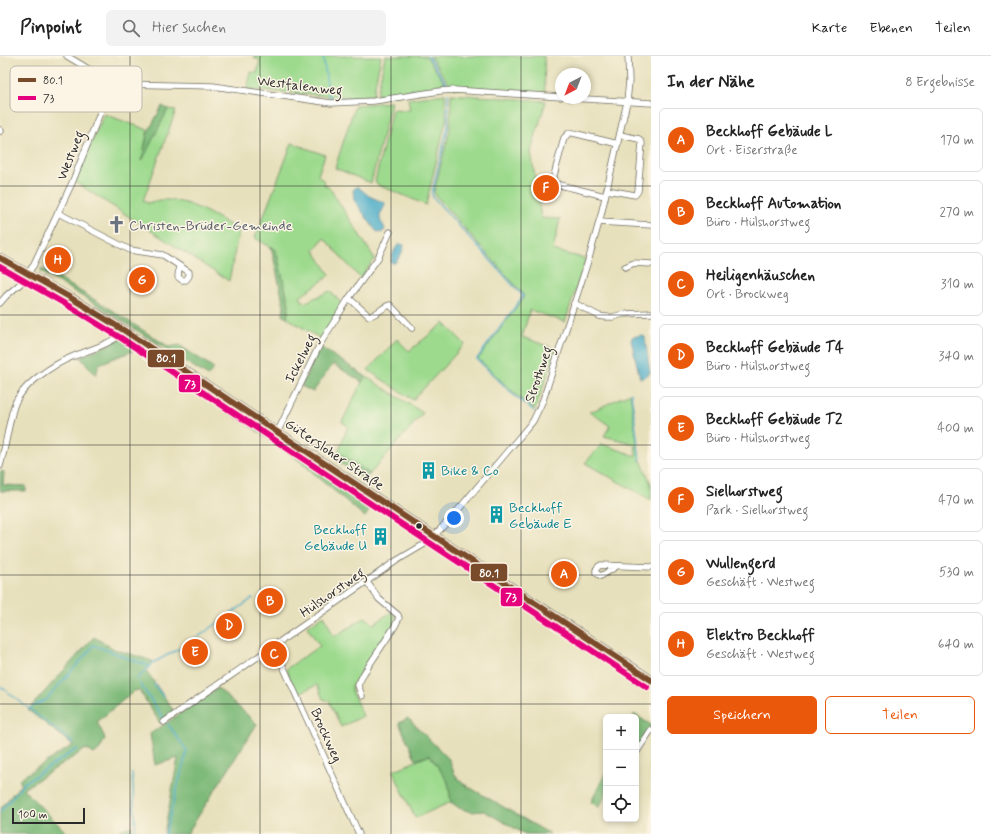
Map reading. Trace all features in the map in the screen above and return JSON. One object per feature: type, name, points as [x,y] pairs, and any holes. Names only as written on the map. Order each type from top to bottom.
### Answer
[{"type":"main road","name":"Gütersloher Straße","points":[[0,258],[125,330],[651,680]]},
{"type":"street","name":"Westfalenweg","points":[[67,56],[84,66]]},
{"type":"street","name":"Strothweg","points":[[434,536],[453,516],[533,421],[543,400],[599,222],[627,102],[629,81],[628,56]]},
{"type":"street","name":"Westfalenweg","points":[[142,84],[213,86],[331,104],[374,101],[454,90],[555,97]]},
{"type":"street","points":[[591,99],[651,103]]},
{"type":"street","name":"Westweg","points":[[0,303],[21,283],[33,266],[58,213],[100,112]]},
{"type":"street","points":[[605,196],[552,183],[564,138],[568,133],[618,144]]},
{"type":"street","points":[[606,190],[634,195],[637,194],[638,191],[642,143],[639,139],[620,135]]},
{"type":"street","points":[[58,213],[130,250],[163,255],[179,266]]},
{"type":"street","points":[[599,222],[651,225]]},
{"type":"street","name":"Ickelweg","points":[[278,431],[320,344],[349,298],[378,258],[390,232]]},
{"type":"street","points":[[625,267],[634,263],[651,264]]},
{"type":"street","points":[[349,298],[369,316],[374,315],[384,307],[390,305],[412,328]]},
{"type":"street","points":[[574,303],[599,316],[605,317],[613,317],[622,314],[651,313]]},
{"type":"street","points":[[0,466],[14,405],[20,394],[43,373],[71,357],[117,338],[125,330]]},
{"type":"street","name":"Hülshorstweg","points":[[164,722],[406,554],[428,542],[434,536]]},
{"type":"street","points":[[617,566],[651,567]]},
{"type":"street","points":[[362,696],[358,685],[364,673],[396,626],[399,618],[398,614],[379,599],[367,582]]},
{"type":"street","name":"Brockweg","points":[[274,646],[359,834]]},
{"type":"street","points":[[638,750],[651,730]]},
{"type":"green space","points":[[255,56],[381,56],[373,95],[354,98],[247,89],[251,72],[257,73],[260,60],[254,58]]},
{"type":"green space","points":[[385,56],[426,56],[446,85],[377,95]]},
{"type":"green space","points":[[430,56],[544,56],[545,93],[452,88]]},
{"type":"green space","points":[[445,94],[447,116],[426,205],[378,185],[375,181],[392,109],[410,110],[408,99]]},
{"type":"green space","points":[[451,94],[546,101],[531,151],[541,218],[560,219],[553,250],[586,259],[565,322],[530,310],[522,337],[556,349],[535,410],[516,395],[478,359],[524,297],[434,192],[450,129]]},
{"type":"green space","points":[[391,102],[371,183],[335,168],[355,105]]},
{"type":"green space","points":[[162,106],[168,109],[142,161],[147,134]]},
{"type":"green space","points":[[168,109],[176,110],[143,201],[148,203],[160,200],[172,200],[184,203],[207,212],[239,230],[229,281],[75,182],[104,114],[148,130],[142,159]]},
{"type":"green space","points":[[292,143],[325,155],[318,175],[325,182],[324,185],[329,187],[375,259],[360,278],[324,238],[314,250],[330,275],[300,297],[304,303],[330,291],[343,305],[321,339],[287,318],[289,305],[276,250],[255,238]]},
{"type":"green space","points":[[536,182],[555,187],[553,195],[538,193]]},
{"type":"green space","points":[[271,246],[276,250],[289,305],[287,318],[283,316],[284,306]]},
{"type":"green space","points":[[41,268],[105,306],[169,347],[179,345],[214,368],[208,376],[102,308],[41,272]]},
{"type":"green space","points":[[444,323],[465,344],[413,400],[368,370],[397,339],[409,351]]},
{"type":"green space","points":[[122,337],[273,434],[375,502],[365,517],[289,452],[135,350],[99,364],[96,375],[80,357],[108,345]]},
{"type":"green space","points":[[320,347],[365,376],[362,382],[333,364],[313,392],[301,386]]},
{"type":"green space","points":[[365,376],[423,413],[370,474],[338,452],[348,426],[342,422]]},
{"type":"green space","points":[[630,393],[640,461],[641,460],[651,484],[651,500],[585,463],[602,444],[636,456],[635,444],[604,436],[610,426],[589,411],[595,410]]},
{"type":"green space","points":[[338,452],[370,474],[364,480],[335,459]]},
{"type":"green space","points":[[1,471],[4,472],[3,485],[26,486],[26,491],[0,491]]},
{"type":"green space","points":[[391,612],[395,615],[395,622],[352,686],[352,692],[363,716],[341,727],[329,701],[323,699],[317,685],[297,694],[286,669],[320,646],[307,627],[324,615],[334,637],[365,617],[374,624]]},
{"type":"green space","points":[[94,637],[114,649],[153,661],[146,670],[175,713],[160,723],[139,690],[134,691],[97,722],[105,738],[100,749],[94,754],[86,749],[23,789],[68,834],[0,834],[0,809],[21,784],[19,779],[73,745],[28,710]]},
{"type":"green space","points":[[218,688],[257,724],[187,834],[164,834],[178,758],[155,765],[150,734]]},
{"type":"green space","points":[[639,717],[651,725],[639,743]]},
{"type":"green space","points":[[408,718],[449,759],[454,773],[462,783],[550,834],[525,834],[484,811],[471,812],[459,808],[451,802],[448,782],[430,755],[416,760],[399,723]]},
{"type":"green space","points":[[430,755],[448,782],[451,802],[415,818],[393,771]]},
{"type":"green space","points":[[603,778],[603,800],[599,807],[591,802]]},
{"type":"green space","points":[[132,826],[132,834],[118,834],[120,830]]},
{"type":"water","points":[[357,186],[369,196],[385,203],[380,220],[385,230],[381,233],[376,231],[354,200],[353,190]]},
{"type":"water","points":[[400,244],[404,245],[402,253],[395,263],[392,263],[391,261],[394,251]]},
{"type":"water","points":[[642,335],[645,337],[650,373],[643,378],[640,378],[631,340],[632,337]]},
{"type":"waterway","points":[[323,56],[329,98],[372,98]]},
{"type":"waterway","points":[[428,56],[448,86]]},
{"type":"waterway","points":[[378,97],[448,86]]},
{"type":"waterway","points":[[448,94],[448,127],[432,193],[433,197],[523,296],[477,359],[515,396],[534,411]]},
{"type":"waterway","points":[[631,393],[640,460]]},
{"type":"waterway","points":[[138,680],[137,679],[153,663],[191,642],[253,598]]},
{"type":"waterway","points":[[30,709],[46,700],[93,645],[149,666]]},
{"type":"waterway","points":[[140,684],[164,719]]},
{"type":"waterway","points":[[154,684],[164,698]]},
{"type":"waterway","points":[[0,686],[73,743]]},
{"type":"waterway","points":[[165,834],[187,751],[168,724]]},
{"type":"waterway","points":[[0,812],[24,783],[77,749]]},
{"type":"waterway","points":[[132,773],[136,834]]},
{"type":"transit line","name":"80.1","points":[[0,258],[71,298],[125,331],[651,680]]},
{"type":"transit line","name":"73","points":[[0,267],[121,338],[647,687]]},
{"type":"place","name":"Sielhorstweg","points":[[546,188]]},
{"type":"place","name":"Christen-Brüder-Gemeinde","points":[[116,225]]},
{"type":"place","name":"Elektro Beckhoff","points":[[58,260]]},
{"type":"place","name":"Wullengerd","points":[[142,280]]},
{"type":"place","name":"Bike & Co","points":[[428,470]]},
{"type":"place","name":"Beckhoff Gebäude E","points":[[496,515]]},
{"type":"place","name":"Beckhoff Gebäude U","points":[[380,537]]},
{"type":"place","name":"Beckhoff Gebäude L","points":[[564,574]]},
{"type":"place","name":"Beckhoff Automation","points":[[270,601]]},
{"type":"place","name":"Beckhoff Gebäude T4","points":[[229,626]]},
{"type":"place","name":"Beckhoff Gebäude T2","points":[[195,652]]},
{"type":"place","name":"Heiligenhäuschen","points":[[274,654]]}]
